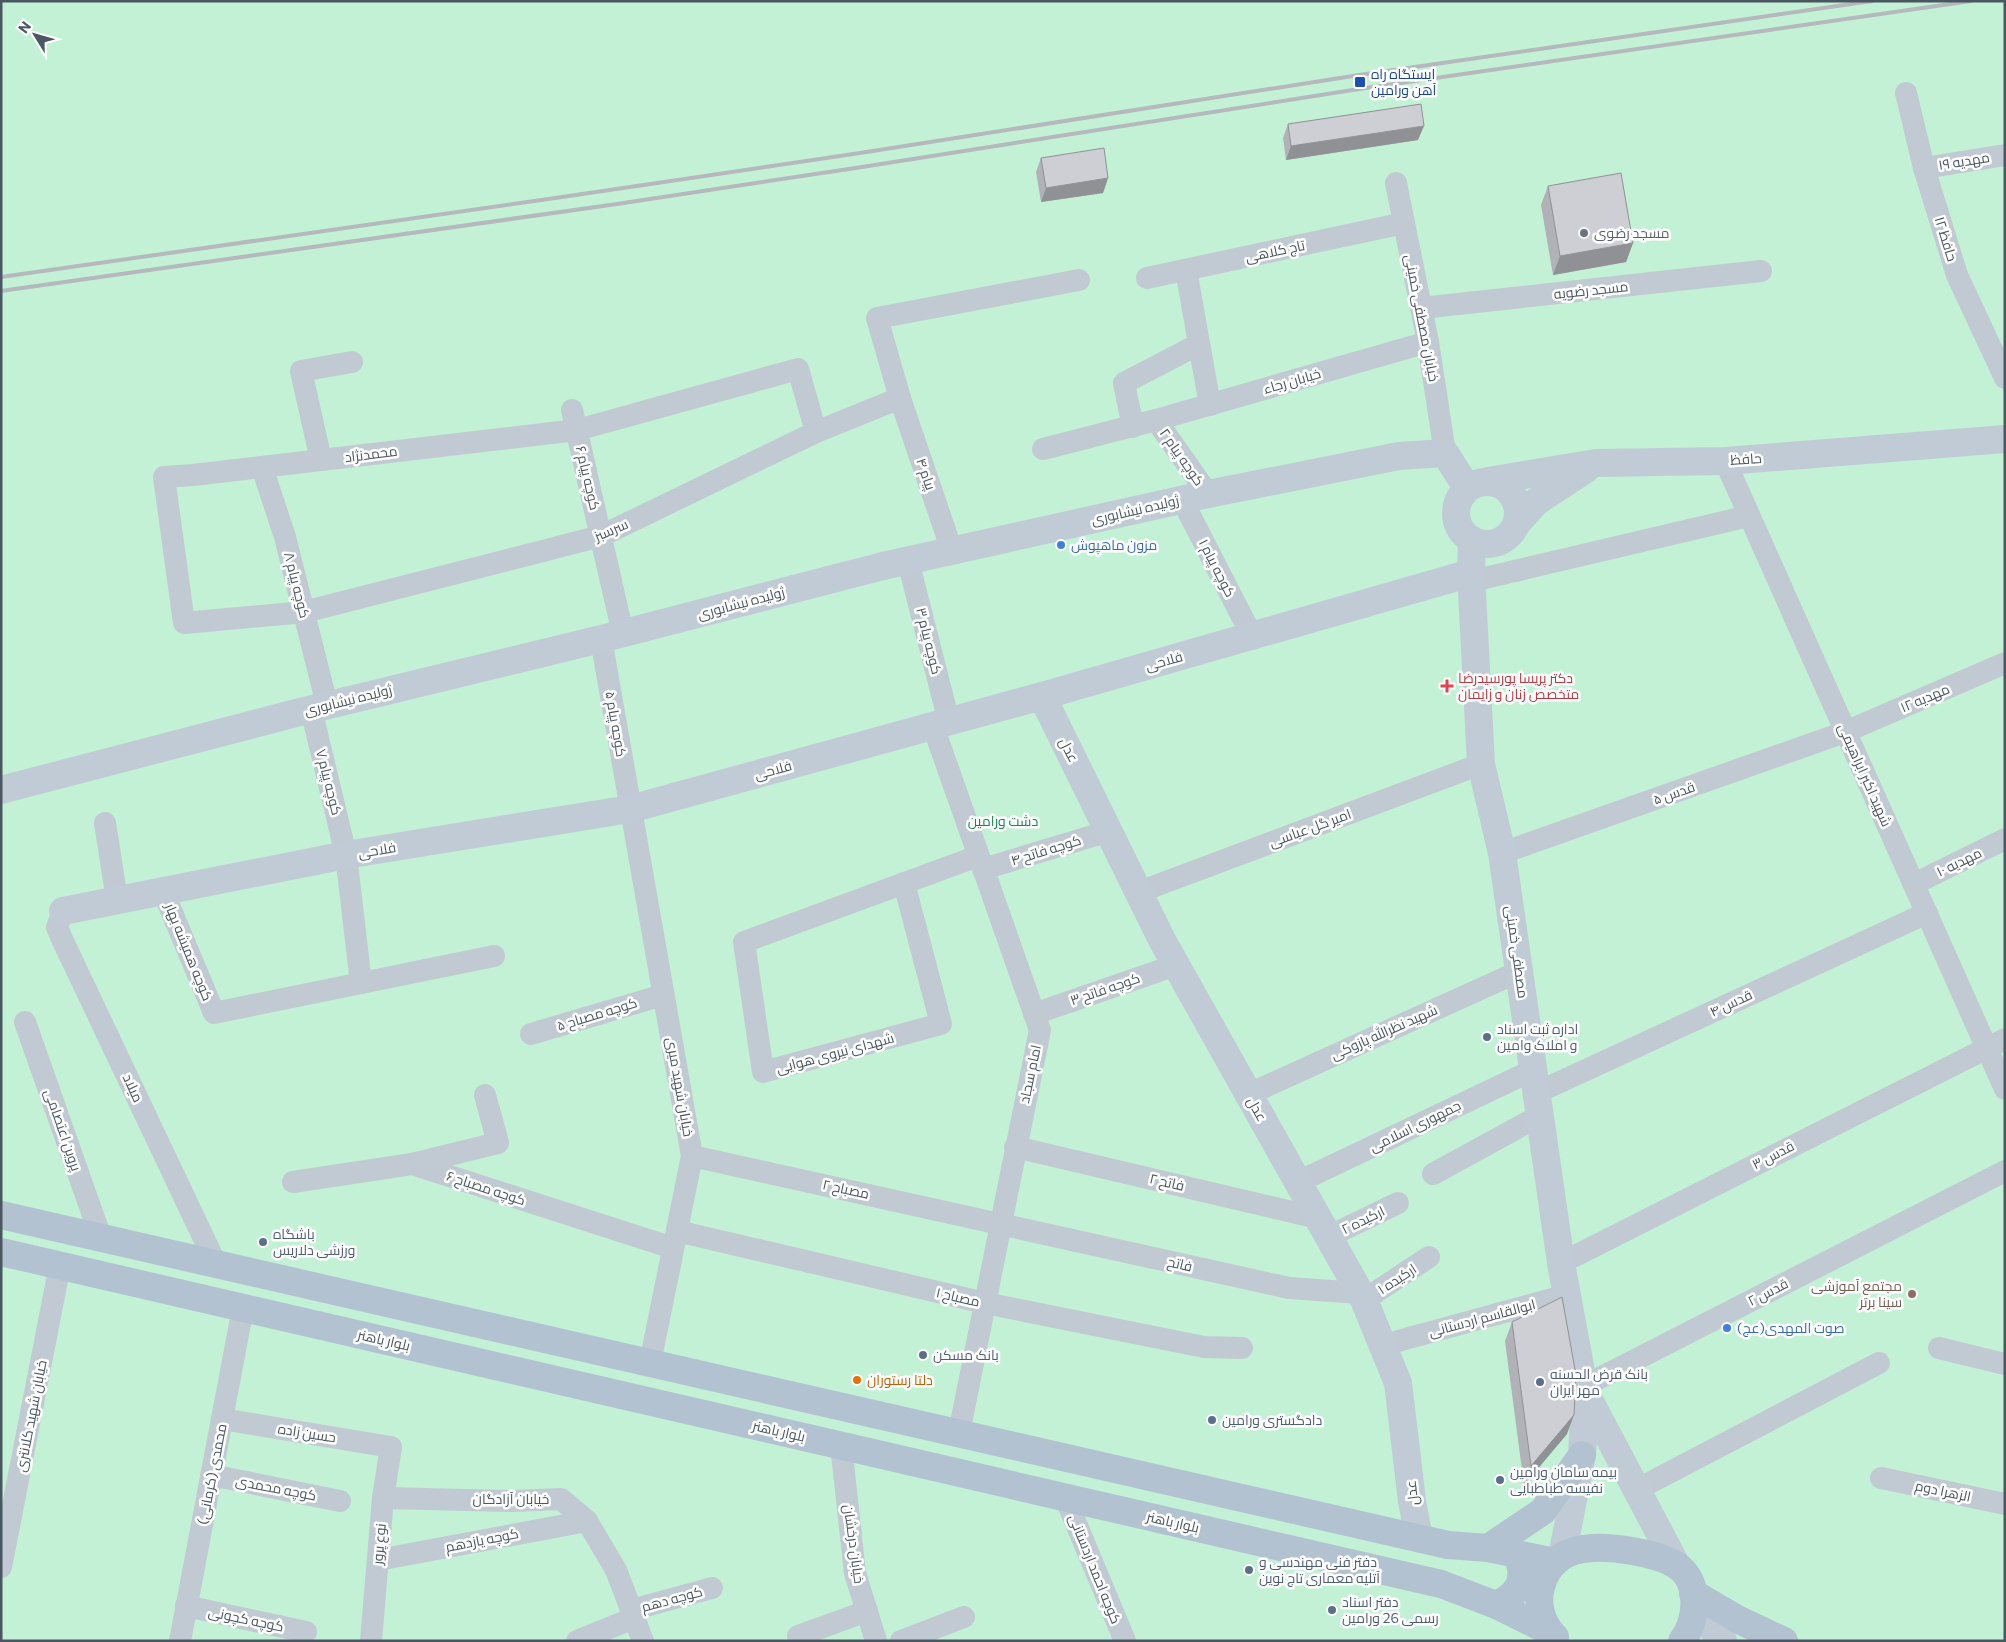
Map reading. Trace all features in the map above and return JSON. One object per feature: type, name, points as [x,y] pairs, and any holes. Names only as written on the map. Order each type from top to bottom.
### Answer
[{"type":"main road","points":[[1,1215],[1448,1545],[1488,1548],[1559,1559]]},
{"type":"main road","name":"بلوار باهنر","points":[[1,1252],[1441,1584],[1496,1605],[1554,1636]]},
{"type":"main road","points":[[1488,1548],[1543,1512],[1582,1455]]},
{"type":"main road","points":[[1554,1636],[1541,1616],[1538,1599],[1542,1582],[1550,1567],[1559,1559],[1578,1549],[1603,1547],[1652,1555],[1677,1566],[1687,1578],[1694,1601],[1692,1625],[1682,1641]]},
{"type":"main road","points":[[1496,1605],[1507,1600],[1516,1590],[1521,1579],[1522,1566],[1517,1554]]},
{"type":"main road","points":[[1694,1601],[1784,1641]]},
{"type":"street","name":"حافظ ۱۲","points":[[1906,93],[1924,168],[1956,275],[2005,378]]},
{"type":"street","name":"مهدیه ۱۹","points":[[1924,168],[2005,155]]},
{"type":"street","name":"خیابان مصطفی خمینی","points":[[1396,183],[1428,342],[1445,453]]},
{"type":"street","name":"تاج کلاهی","points":[[1147,278],[1404,223]]},
{"type":"street","points":[[1186,270],[1210,405]]},
{"type":"street","name":"مسجد رضویه","points":[[1421,308],[1761,271]]},
{"type":"street","name":"پیام ۴","points":[[952,551],[900,398],[877,318],[1080,280]]},
{"type":"street","name":"خیابان رجاء","points":[[1043,450],[1210,405],[1428,342]]},
{"type":"street","points":[[1133,426],[1124,383],[1199,344]]},
{"type":"street","points":[[320,460],[301,371],[352,362]]},
{"type":"street","name":"محمدنژاد","points":[[164,477],[320,460],[575,420],[798,369],[816,432]]},
{"type":"street","name":"سرسبز","points":[[164,477],[184,623],[304,612],[601,536],[816,432],[900,398]]},
{"type":"street","name":"کوچه پیام ۶","points":[[575,420],[601,536],[612,636]]},
{"type":"street","name":"کوچه پیام ۲","points":[[1156,420],[1195,497]]},
{"type":"street","name":"حافظ","points":[[1478,485],[1596,463],[1725,461],[2005,439]]},
{"type":"street","points":[[1445,453],[1478,485]]},
{"type":"street","name":"ژولیده نیشابوری","points":[[1,790],[319,707],[612,636],[908,561],[1195,497],[1400,456],[1445,453]]},
{"type":"street","name":"شهید اکبر ابراهیمی","points":[[1725,461],[1927,913],[1995,1043],[2005,1089]]},
{"type":"street","points":[[1517,523],[1517,504],[1513,495],[1498,483],[1478,485],[1460,496],[1456,505],[1455,516],[1461,530],[1472,540],[1482,544],[1493,544],[1503,540],[1511,533],[1517,523],[1536,502],[1596,463]]},
{"type":"street","name":"کوچه پیام ۸","points":[[262,467],[285,537],[304,612],[319,707]]},
{"type":"street","name":"کوچه پیام ۱","points":[[1195,497],[1252,636]]},
{"type":"street","points":[[1472,577],[1749,516]]},
{"type":"street","name":"مصطفی خمینی","points":[[1472,540],[1481,764],[1502,853],[1561,1263],[1584,1389]]},
{"type":"street","name":"کوچه پیام ۳","points":[[908,561],[941,724]]},
{"type":"street","name":"فلاحی","points":[[63,911],[346,855],[630,809],[1042,696],[1252,636],[1472,577]]},
{"type":"street","name":"کوچه پیام ۵","points":[[612,636],[630,809]]},
{"type":"street","name":"مهدیه ۱۲","points":[[1845,732],[2005,663]]},
{"type":"street","name":"عدل","points":[[1042,696],[1176,965],[1362,1297],[1398,1382],[1412,1501],[1419,1538]]},
{"type":"street","name":"کوچه پیام ۷","points":[[319,707],[346,855],[361,983]]},
{"type":"street","name":"امام سجاد","points":[[941,724],[980,863],[1040,1030],[959,1433]]},
{"type":"street","name":"قدس ۵","points":[[1502,853],[1845,732]]},
{"type":"street","name":"امیر گل عباسی","points":[[1139,892],[1481,764]]},
{"type":"street","name":"خیابان شهید میری","points":[[630,809],[692,1156],[650,1363]]},
{"type":"street","points":[[105,823],[117,900]]},
{"type":"street","name":"کوچه فاتح ۴","points":[[980,863],[1109,831]]},
{"type":"street","name":"مهدیه ۱۰","points":[[1914,884],[2005,839]]},
{"type":"street","name":"شهدای نیروی هوایی","points":[[904,884],[942,1024],[763,1072],[744,942],[904,884],[980,863]]},
{"type":"street","name":"کوچه همیشه بهار","points":[[163,891],[214,1013],[361,983]]},
{"type":"street","name":"میلاد","points":[[63,911],[58,927],[62,939],[216,1264]]},
{"type":"street","name":"قدس ۴","points":[[1536,1093],[1927,913]]},
{"type":"street","points":[[361,983],[494,956]]},
{"type":"street","name":"کوچه فاتح ۳","points":[[1034,1014],[1176,965]]},
{"type":"street","name":"شهید نظرالله پازوکی","points":[[1248,1094],[1520,971]]},
{"type":"street","name":"کوچه مصباح ۵","points":[[531,1034],[663,995]]},
{"type":"street","name":"پروین اعتصامی","points":[[25,1022],[100,1238]]},
{"type":"street","name":"قدس ۳","points":[[1561,1263],[1995,1043]]},
{"type":"street","points":[[1433,1174],[1536,1093]]},
{"type":"street","name":"جمهوری اسلامی","points":[[1298,1182],[1536,1093]]},
{"type":"street","points":[[412,1164],[498,1143],[485,1095]]},
{"type":"street","name":"فاتح ۲","points":[[1015,1147],[1323,1227]]},
{"type":"street","name":"مصباح ۲","points":[[692,1156],[1001,1223]]},
{"type":"street","name":"کوچه مصباح ۶","points":[[293,1182],[412,1164],[675,1240]]},
{"type":"street","name":"قدس ۲","points":[[1584,1389],[2005,1171]]},
{"type":"street","name":"ارکیده ۲","points":[[1323,1227],[1398,1203]]},
{"type":"street","name":"فاتح","points":[[1001,1223],[1289,1288],[1362,1297]]},
{"type":"street","name":"مصباح ۱","points":[[675,1240],[1204,1347],[1242,1348]]},
{"type":"street","name":"ارکیده ۱","points":[[1362,1297],[1429,1257]]},
{"type":"street","name":"خیابان شهید کلانتری","points":[[1,1567],[60,1265]]},
{"type":"street","name":"ابوالقاسم اردستانی","points":[[1398,1341],[1567,1295]]},
{"type":"street","name":"محمدی (کرمانی)","points":[[180,1641],[243,1308]]},
{"type":"street","points":[[1939,1348],[2005,1364]]},
{"type":"street","points":[[1636,1490],[1879,1363]]},
{"type":"street","points":[[1559,1559],[1582,1455],[1584,1389]]},
{"type":"street","points":[[1584,1389],[1677,1566]]},
{"type":"street","name":"حسین زاده","points":[[222,1419],[391,1447]]},
{"type":"street","name":"خیابان درخشان","points":[[841,1446],[855,1573],[876,1641]]},
{"type":"street","name":"نوع پرور","points":[[370,1641],[383,1498],[391,1447]]},
{"type":"street","name":"کوچه محمدی","points":[[211,1476],[340,1500]]},
{"type":"street","name":"الزهرا دوم","points":[[1881,1478],[2005,1504]]},
{"type":"street","name":"کوچه احمد اردستانی","points":[[1065,1497],[1125,1641]]},
{"type":"street","name":"خیابان آزادگان","points":[[383,1498],[512,1501],[561,1499],[587,1521],[616,1570],[643,1641]]},
{"type":"street","name":"کوچه یازدهم","points":[[378,1560],[587,1521]]},
{"type":"street","name":"کوچه دهم","points":[[577,1641],[633,1614],[712,1588]]},
{"type":"street","points":[[1694,1601],[1723,1641]]},
{"type":"street","name":"کوچه کچونی","points":[[186,1606],[306,1632]]},
{"type":"street","points":[[798,1636],[867,1611]]},
{"type":"street","points":[[900,1641],[964,1617]]},
{"type":"green space","name":"دشت ورامین","points":[[1,1],[2005,1],[2005,1641],[1,1641]]},
{"type":"building","points":[[1421,104],[1424,126],[1291,146],[1288,124]]},
{"type":"building","points":[[1104,148],[1108,178],[1046,188],[1041,158]]},
{"type":"building","name":"مسجد رضوی","points":[[1621,173],[1633,243],[1560,256],[1548,186]]},
{"type":"building","name":"بانک قرض الحسنه مهر ایران","points":[[1562,1297],[1576,1375],[1574,1415],[1531,1466],[1512,1322]]},
{"type":"railway","points":[[1,277],[562,197],[860,153],[1359,75],[1872,1]]},
{"type":"railway","points":[[1,291],[617,204],[1359,89],[1971,1]]},
{"type":"place","name":"ایستگاه راه آهن ورامین","points":[[1360,82]]},
{"type":"place","name":"مسجد رضوی","points":[[1584,233]]},
{"type":"place","name":"مزون ماهپوش","points":[[1061,545]]},
{"type":"place","name":"دکتر پریسا پورسیدرضا متخصص زنان و زایمان","points":[[1447,686]]},
{"type":"place","name":"اداره ثبت اسناد و املاک وامین","points":[[1487,1037]]},
{"type":"place","name":"باشگاه ورزشی دلاریس","points":[[263,1242]]},
{"type":"place","name":"مجتمع آموزشی سینا برتر","points":[[1912,1294]]},
{"type":"place","name":"صوت المهدی(عج)","points":[[1727,1328]]},
{"type":"place","name":"بانک مسکن","points":[[923,1355]]},
{"type":"place","name":"دلتا رستوران","points":[[857,1380]]},
{"type":"place","name":"بانک قرض الحسنه مهر ایران","points":[[1540,1382]]},
{"type":"place","name":"دادگستری ورامین","points":[[1212,1420]]},
{"type":"place","name":"بیمه سامان ورامین نفیسه طباطبایی","points":[[1500,1480]]},
{"type":"place","name":"دفتر فنی مهندسی و آتلیه معماری تاج نوین","points":[[1249,1570]]},
{"type":"place","name":"دفتر اسناد رسمی 26 ورامین","points":[[1332,1610]]}]
